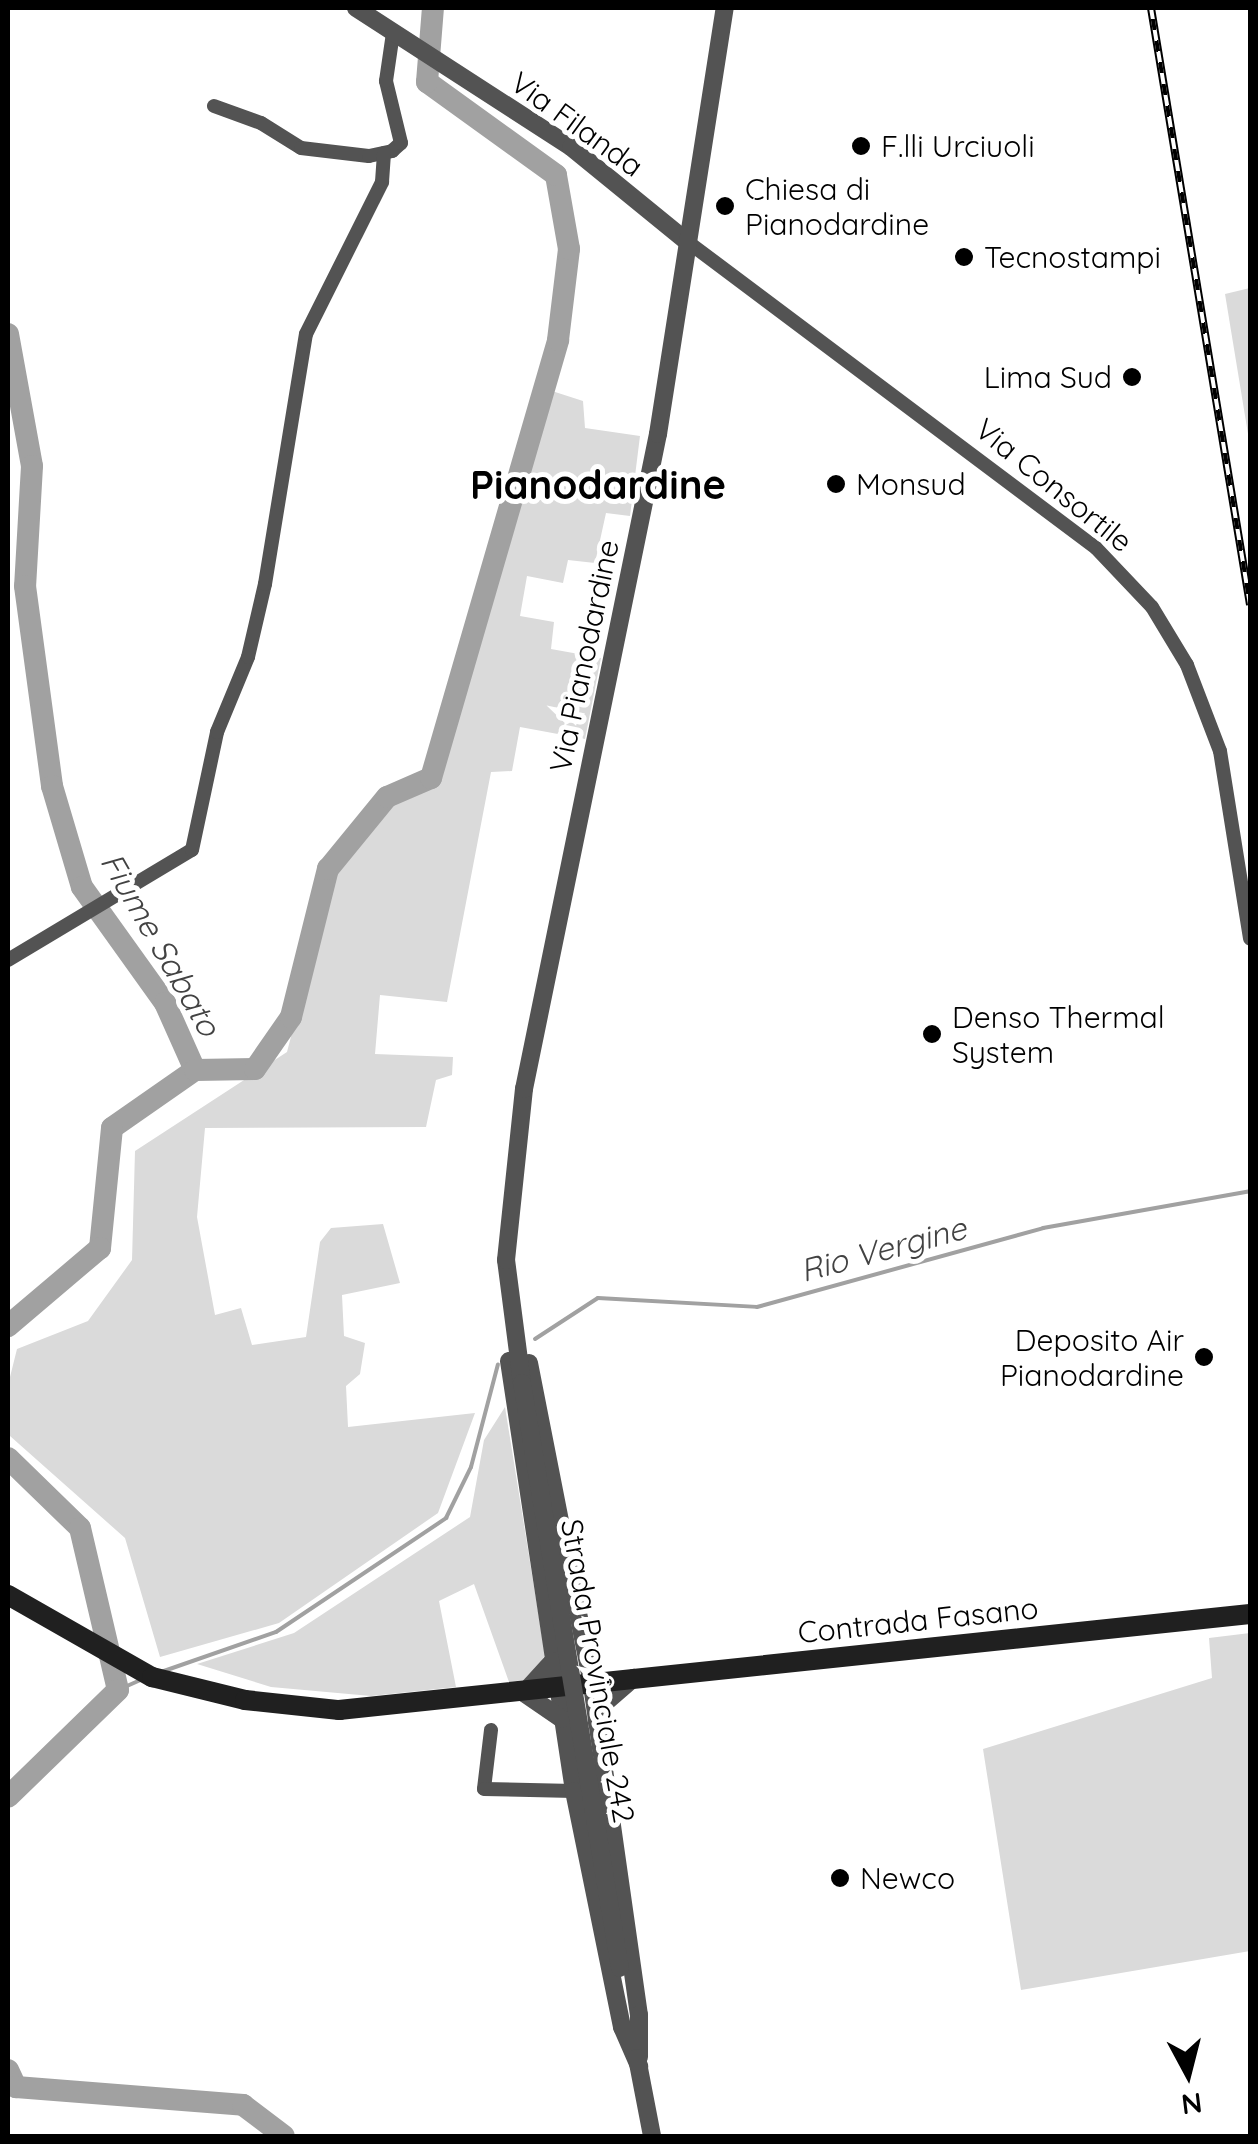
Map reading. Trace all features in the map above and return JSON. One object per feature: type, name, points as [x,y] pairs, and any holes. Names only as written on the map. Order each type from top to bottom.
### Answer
[{"type":"main road","name":"Contrada Fasano","points":[[8,1596],[152,1676],[298,1707],[338,1710],[558,1690],[628,1679],[1250,1614]]},
{"type":"street","points":[[214,106],[261,122],[302,148],[384,153],[401,143],[386,81],[394,33],[356,8]]},
{"type":"street","name":"Via Pianodardine","points":[[512,1316],[506,1260],[524,1089],[658,434],[684,239],[725,8]]},
{"type":"street","name":"Via Filanda","points":[[394,33],[571,147],[684,239]]},
{"type":"street","points":[[8,960],[182,858],[196,842],[217,732],[248,657],[265,584],[306,334],[382,182],[384,153]]},
{"type":"street","name":"Via Consortile","points":[[684,239],[1096,548],[1152,607],[1187,665],[1220,751],[1250,938]]},
{"type":"street","points":[[512,1316],[532,1371],[592,1685],[639,2016],[638,2066]]},
{"type":"street","points":[[512,1316],[510,1392],[574,1790],[622,2028],[638,2066],[652,2136]]},
{"type":"street","name":"Strada Provinciale 242","points":[[512,1316],[638,2066]]},
{"type":"street","points":[[581,1640],[596,1661],[628,1679],[606,1702],[597,1724]]},
{"type":"street","points":[[553,1661],[524,1693],[562,1719]]},
{"type":"street","points":[[491,1730],[484,1788],[574,1790]]},
{"type":"shaded area","points":[[1250,288],[1250,446],[1225,294]]},
{"type":"shaded area","points":[[552,391],[583,401],[585,428],[640,436],[630,516],[606,513],[595,563],[568,560],[563,583],[527,576],[520,616],[554,622],[551,649],[601,658],[585,739],[520,727],[512,771],[491,772],[447,1002],[380,995],[375,1054],[453,1057],[452,1075],[436,1080],[426,1127],[205,1128],[197,1217],[215,1315],[241,1308],[252,1345],[306,1337],[320,1242],[331,1228],[383,1224],[400,1283],[342,1295],[344,1336],[365,1343],[360,1374],[346,1386],[348,1427],[475,1413],[438,1513],[279,1623],[160,1657],[125,1538],[10,1436],[8,1385],[17,1349],[88,1321],[132,1260],[135,1151],[287,1052],[334,872],[385,809],[435,783]]},
{"type":"shaded area","points":[[505,1407],[545,1655],[531,1679],[509,1682],[474,1584],[439,1601],[456,1687],[371,1696],[271,1687],[197,1664],[294,1633],[470,1517],[484,1440]]},
{"type":"shaded area","points":[[1250,1633],[1250,1951],[1021,1990],[983,1749],[1212,1678],[1209,1638]]},
{"type":"waterway","points":[[195,1070],[255,1069],[291,1017],[328,869],[387,797],[431,778],[558,340],[569,249],[556,175],[427,82],[433,8]]},
{"type":"waterway","name":"Fiume Sabato","points":[[8,334],[32,466],[25,586],[52,786],[82,887],[165,1003],[195,1070],[112,1128],[100,1248],[8,1326]]},
{"type":"waterway","name":"Rio Vergine","points":[[535,1339],[598,1298],[757,1307],[1043,1228],[1250,1191]]},
{"type":"waterway","name":"Rio Vergine","points":[[161,1672],[276,1632],[446,1518],[471,1467],[498,1364]]},
{"type":"waterway","name":"Fiume Sabato","points":[[8,1458],[80,1528],[118,1690],[8,1797]]},
{"type":"waterway","name":"Rio Vergine","points":[[118,1690],[143,1679]]},
{"type":"waterway","name":"Fiume Sabato","points":[[8,2070],[16,2087],[243,2105],[284,2136]]},
{"type":"railway","points":[[1151,8],[1250,605]]},
{"type":"place","name":"F.lli Urciuoli","points":[[861,146]]},
{"type":"place","name":"Chiesa di Pianodardine","points":[[725,206]]},
{"type":"place","name":"Tecnostampi","points":[[964,257]]},
{"type":"place","name":"Lima Sud","points":[[1132,377]]},
{"type":"place","name":"Monsud","points":[[836,484]]},
{"type":"place","name":"Denso Thermal System","points":[[932,1034]]},
{"type":"place","name":"Deposito Air Pianodardine","points":[[1204,1357]]},
{"type":"place","name":"Newco","points":[[840,1878]]},
{"type":"district","name":"Pianodardine","points":[[598,484]]}]
